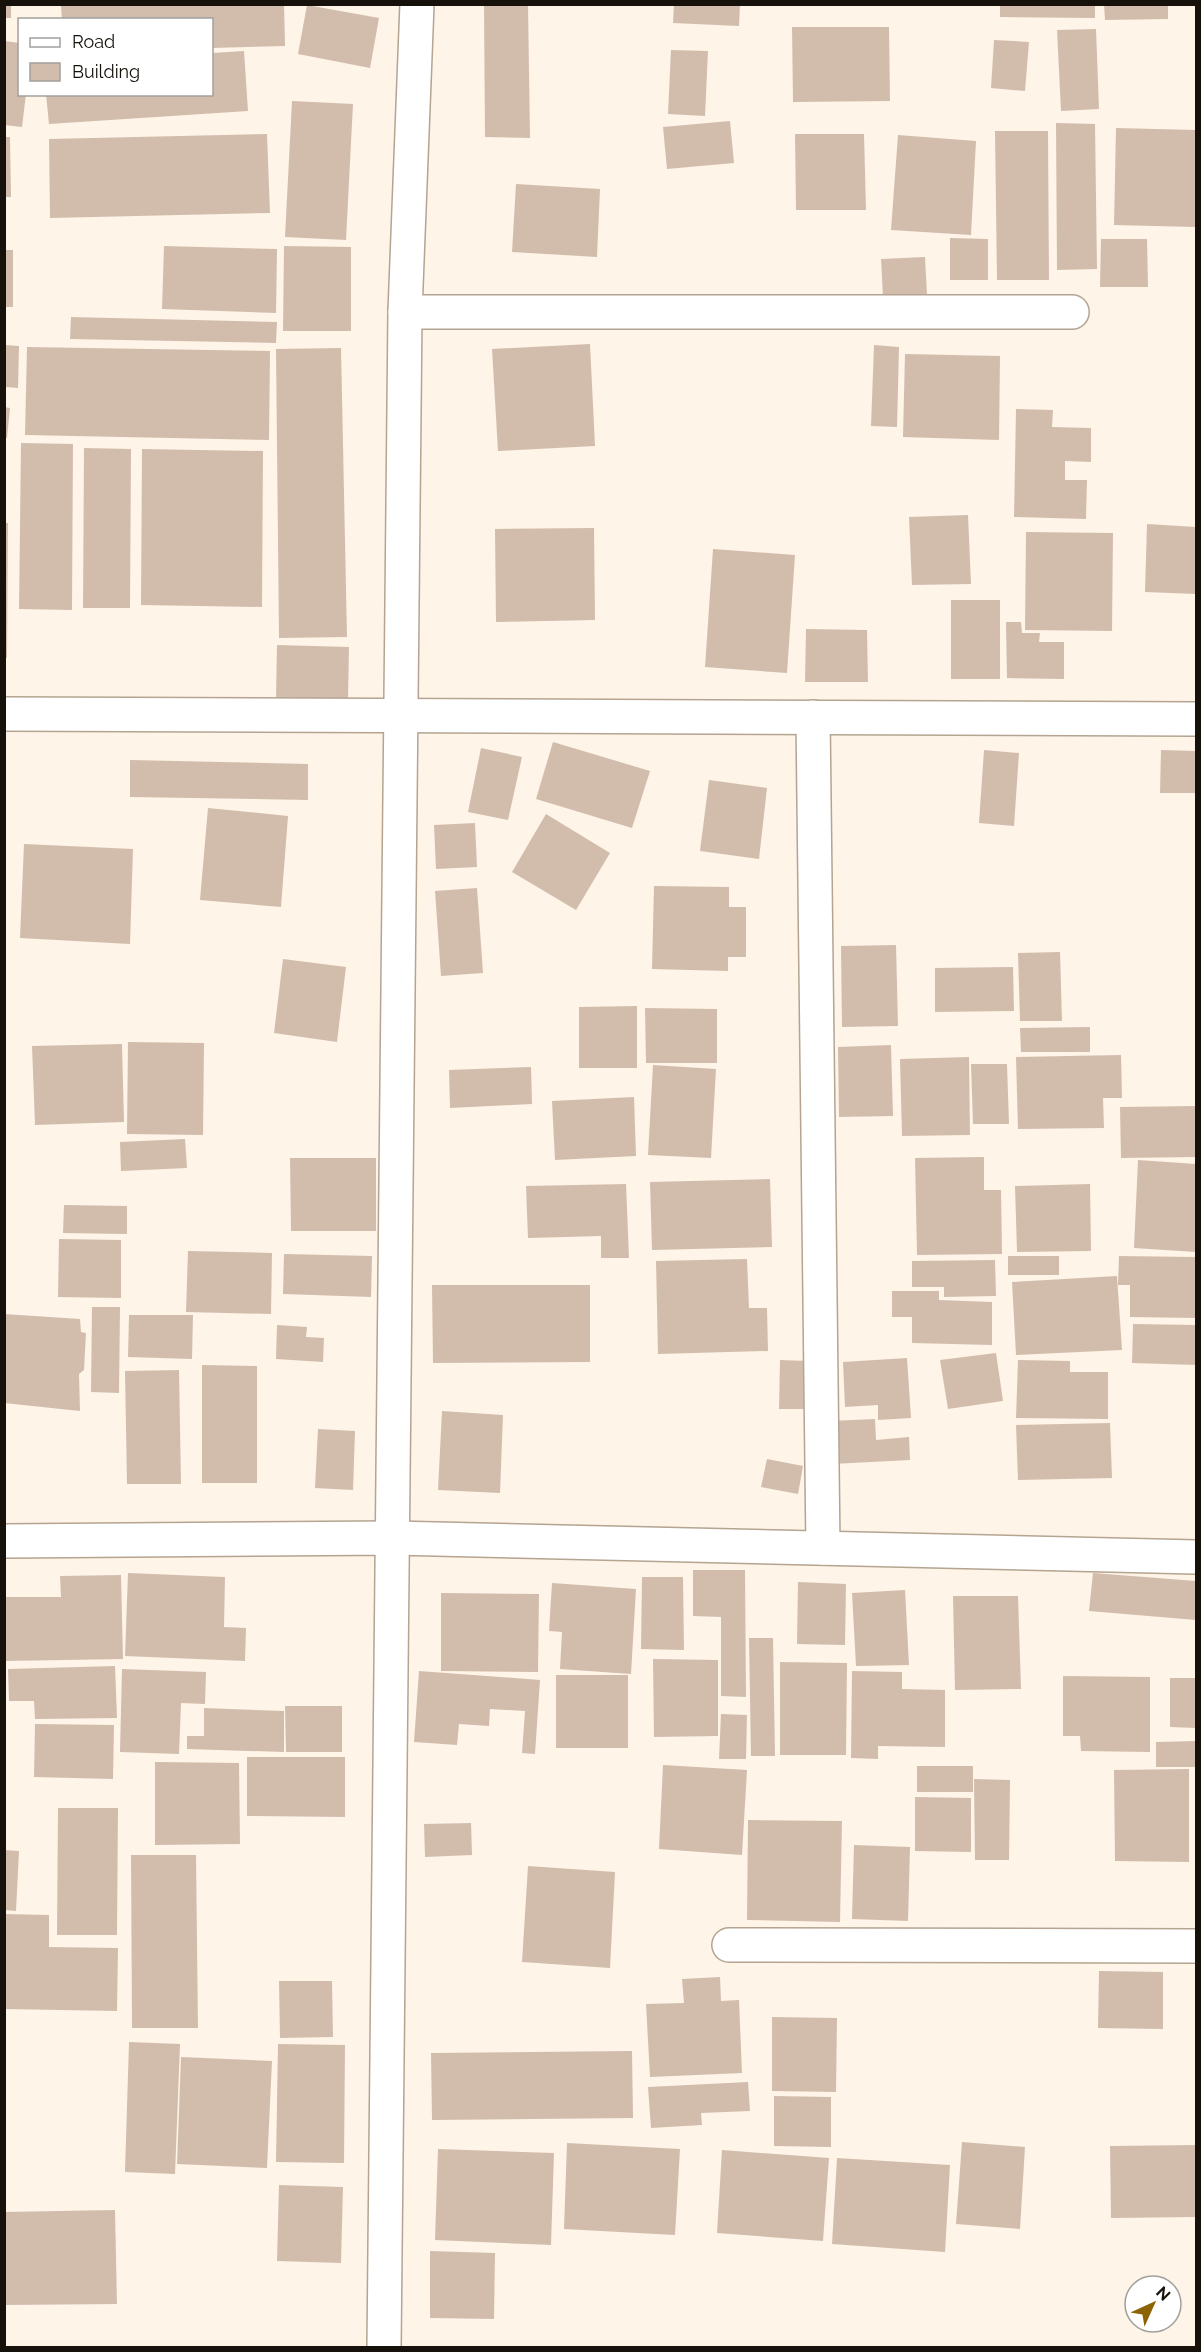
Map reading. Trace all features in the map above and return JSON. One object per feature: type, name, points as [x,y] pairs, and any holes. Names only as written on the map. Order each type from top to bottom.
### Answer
[{"type":"street","points":[[384,2348],[399,716],[405,312],[417,4]]},
{"type":"street","points":[[405,312],[1072,312]]},
{"type":"street","points":[[4,714],[1197,719]]},
{"type":"street","points":[[813,717],[823,1548]]},
{"type":"street","points":[[4,1541],[393,1538],[1197,1557]]},
{"type":"street","points":[[729,1945],[1197,1946]]},
{"type":"building","points":[[4,4],[11,4],[11,18],[4,18]]},
{"type":"building","points":[[284,4],[285,46],[213,48],[213,18],[62,18],[61,6]]},
{"type":"building","points":[[674,4],[740,4],[739,26],[673,23]]},
{"type":"building","points":[[1000,4],[1095,4],[1095,18],[1000,17]]},
{"type":"building","points":[[1104,4],[1168,4],[1168,19],[1105,20]]},
{"type":"building","points":[[307,5],[379,18],[370,68],[298,54]]},
{"type":"building","points":[[484,5],[528,5],[530,138],[485,137]]},
{"type":"building","points":[[792,27],[889,27],[890,101],[793,102]]},
{"type":"building","points":[[1096,29],[1099,109],[1061,111],[1057,30]]},
{"type":"building","points":[[994,40],[1029,42],[1025,91],[991,88]]},
{"type":"building","points":[[4,41],[18,43],[18,96],[26,96],[22,127],[4,125]]},
{"type":"building","points":[[671,50],[708,51],[705,116],[668,114]]},
{"type":"building","points":[[244,51],[248,111],[49,124],[46,96],[213,96],[213,53]]},
{"type":"building","points":[[292,101],[353,104],[346,240],[285,237]]},
{"type":"building","points":[[730,121],[734,163],[667,169],[663,127]]},
{"type":"building","points":[[1056,123],[1095,124],[1097,269],[1057,270]]},
{"type":"building","points":[[1116,128],[1196,130],[1196,227],[1114,225]]},
{"type":"building","points":[[995,131],[1048,131],[1049,280],[997,280]]},
{"type":"building","points":[[267,134],[270,213],[50,218],[49,139]]},
{"type":"building","points":[[795,134],[864,134],[866,210],[796,210]]},
{"type":"building","points":[[898,135],[976,141],[971,235],[891,230]]},
{"type":"building","points":[[4,137],[10,137],[11,197],[4,197]]},
{"type":"building","points":[[516,184],[600,189],[597,257],[512,252]]},
{"type":"building","points":[[950,238],[988,239],[988,280],[950,280]]},
{"type":"building","points":[[1101,239],[1147,239],[1148,287],[1100,287]]},
{"type":"building","points":[[164,246],[277,249],[276,313],[162,309]]},
{"type":"building","points":[[284,246],[351,247],[351,331],[283,331]]},
{"type":"building","points":[[4,250],[13,250],[13,307],[4,307]]},
{"type":"building","points":[[925,257],[927,295],[883,297],[881,259]]},
{"type":"building","points":[[71,317],[277,322],[276,343],[70,339]]},
{"type":"building","points":[[590,344],[595,446],[498,451],[492,349]]},
{"type":"building","points":[[5,345],[19,346],[18,388],[5,387]]},
{"type":"building","points":[[874,345],[899,347],[897,427],[871,426]]},
{"type":"building","points":[[27,347],[270,351],[269,440],[25,435]]},
{"type":"building","points":[[341,348],[347,637],[279,638],[276,349]]},
{"type":"building","points":[[905,354],[1000,356],[999,440],[903,437]]},
{"type":"building","points":[[4,407],[10,408],[7,438],[4,438]]},
{"type":"building","points":[[1016,409],[1053,410],[1052,427],[1091,428],[1091,462],[1065,461],[1065,480],[1087,480],[1086,519],[1014,517]]},
{"type":"building","points":[[21,443],[73,444],[72,610],[19,609]]},
{"type":"building","points":[[84,448],[131,449],[130,608],[83,608]]},
{"type":"building","points":[[142,449],[263,451],[262,607],[141,605]]},
{"type":"building","points":[[968,515],[971,584],[912,585],[909,517]]},
{"type":"building","points":[[4,523],[8,523],[7,658],[4,658]]},
{"type":"building","points":[[1147,524],[1196,527],[1196,594],[1145,592]]},
{"type":"building","points":[[594,528],[595,620],[496,622],[495,529]]},
{"type":"building","points":[[1026,532],[1113,533],[1112,631],[1025,630]]},
{"type":"building","points":[[713,549],[795,555],[787,673],[705,667]]},
{"type":"building","points":[[951,600],[1000,600],[1000,679],[951,679]]},
{"type":"building","points":[[1006,622],[1021,622],[1022,633],[1040,633],[1039,642],[1064,642],[1064,679],[1007,678]]},
{"type":"building","points":[[806,629],[867,630],[868,682],[805,682]]},
{"type":"building","points":[[277,645],[349,647],[348,700],[276,698]]},
{"type":"building","points":[[553,742],[650,771],[632,828],[536,799]]},
{"type":"building","points":[[481,748],[522,757],[508,820],[468,812]]},
{"type":"building","points":[[984,750],[1019,753],[1014,826],[979,823]]},
{"type":"building","points":[[1161,750],[1196,751],[1196,793],[1160,793]]},
{"type":"building","points":[[130,760],[308,764],[308,800],[130,797]]},
{"type":"building","points":[[709,780],[767,788],[759,859],[700,851]]},
{"type":"building","points":[[208,808],[288,816],[281,907],[200,900]]},
{"type":"building","points":[[546,814],[610,853],[576,910],[512,872]]},
{"type":"building","points":[[475,823],[477,867],[436,869],[434,825]]},
{"type":"building","points":[[24,844],[133,849],[130,944],[20,938]]},
{"type":"building","points":[[654,886],[729,887],[729,907],[746,907],[746,957],[728,957],[728,971],[652,969]]},
{"type":"building","points":[[477,888],[483,973],[441,976],[435,891]]},
{"type":"building","points":[[896,945],[898,1026],[842,1027],[841,946]]},
{"type":"building","points":[[1060,952],[1062,1021],[1020,1021],[1018,953]]},
{"type":"building","points":[[283,959],[346,967],[337,1042],[274,1033]]},
{"type":"building","points":[[1013,967],[1014,1011],[935,1012],[935,968]]},
{"type":"building","points":[[637,1006],[637,1068],[579,1068],[579,1007]]},
{"type":"building","points":[[645,1008],[717,1009],[717,1063],[646,1063]]},
{"type":"building","points":[[1090,1027],[1090,1052],[1021,1052],[1020,1028]]},
{"type":"building","points":[[128,1042],[204,1043],[203,1135],[127,1134]]},
{"type":"building","points":[[122,1044],[124,1122],[35,1125],[32,1046]]},
{"type":"building","points":[[891,1045],[893,1116],[839,1117],[838,1047]]},
{"type":"building","points":[[1121,1055],[1122,1098],[1103,1098],[1104,1128],[1018,1129],[1016,1057]]},
{"type":"building","points":[[969,1057],[970,1135],[902,1136],[900,1059]]},
{"type":"building","points":[[971,1064],[1007,1064],[1009,1124],[973,1124]]},
{"type":"building","points":[[653,1065],[716,1069],[711,1158],[648,1155]]},
{"type":"building","points":[[531,1067],[532,1104],[450,1108],[449,1070]]},
{"type":"building","points":[[634,1097],[636,1156],[555,1160],[552,1101]]},
{"type":"building","points":[[1196,1106],[1196,1157],[1121,1158],[1120,1107]]},
{"type":"building","points":[[185,1139],[187,1168],[121,1171],[120,1142]]},
{"type":"building","points":[[984,1157],[984,1190],[1001,1190],[1002,1254],[917,1255],[915,1158]]},
{"type":"building","points":[[290,1158],[376,1158],[376,1231],[291,1231]]},
{"type":"building","points":[[1138,1160],[1196,1164],[1196,1252],[1134,1248]]},
{"type":"building","points":[[770,1179],[772,1247],[652,1250],[650,1182]]},
{"type":"building","points":[[626,1184],[629,1258],[601,1258],[601,1236],[528,1238],[526,1186]]},
{"type":"building","points":[[1090,1184],[1091,1251],[1017,1252],[1015,1186]]},
{"type":"building","points":[[64,1205],[127,1206],[127,1234],[63,1233]]},
{"type":"building","points":[[59,1239],[121,1240],[121,1298],[58,1297]]},
{"type":"building","points":[[188,1251],[272,1253],[271,1314],[186,1312]]},
{"type":"building","points":[[284,1254],[372,1256],[371,1297],[283,1294]]},
{"type":"building","points":[[1008,1256],[1059,1256],[1059,1275],[1008,1275]]},
{"type":"building","points":[[1119,1256],[1196,1257],[1196,1318],[1130,1317],[1130,1285],[1118,1285]]},
{"type":"building","points":[[747,1259],[749,1308],[767,1308],[768,1351],[658,1354],[656,1261]]},
{"type":"building","points":[[995,1260],[996,1296],[944,1297],[944,1287],[912,1287],[912,1261]]},
{"type":"building","points":[[1117,1276],[1122,1350],[1016,1355],[1012,1282]]},
{"type":"building","points":[[432,1285],[590,1285],[590,1362],[433,1363]]},
{"type":"building","points":[[892,1291],[939,1291],[939,1300],[992,1302],[992,1345],[912,1343],[912,1317],[892,1317]]},
{"type":"building","points":[[92,1307],[120,1307],[119,1393],[91,1392]]},
{"type":"building","points":[[4,1314],[80,1319],[81,1332],[86,1333],[84,1370],[79,1374],[80,1411],[4,1403]]},
{"type":"building","points":[[129,1315],[193,1315],[192,1359],[128,1357]]},
{"type":"building","points":[[1133,1324],[1196,1325],[1196,1365],[1132,1363]]},
{"type":"building","points":[[277,1325],[307,1327],[306,1337],[324,1338],[323,1362],[276,1359]]},
{"type":"building","points":[[996,1353],[1003,1401],[948,1409],[940,1360]]},
{"type":"building","points":[[907,1358],[911,1418],[878,1420],[878,1405],[845,1407],[843,1362]]},
{"type":"building","points":[[780,1360],[808,1361],[807,1409],[779,1409]]},
{"type":"building","points":[[1018,1360],[1070,1361],[1070,1372],[1108,1372],[1108,1419],[1016,1418]]},
{"type":"building","points":[[202,1365],[257,1366],[257,1483],[202,1483]]},
{"type":"building","points":[[179,1370],[181,1484],[127,1484],[125,1371]]},
{"type":"building","points":[[442,1411],[503,1415],[500,1493],[438,1490]]},
{"type":"building","points":[[875,1419],[876,1440],[909,1437],[910,1460],[832,1464],[830,1421]]},
{"type":"building","points":[[1110,1423],[1112,1478],[1018,1480],[1016,1425]]},
{"type":"building","points":[[318,1429],[355,1431],[353,1490],[315,1488]]},
{"type":"building","points":[[767,1459],[803,1466],[798,1494],[761,1487]]},
{"type":"building","points":[[693,1570],[745,1570],[746,1697],[721,1696],[721,1617],[693,1616]]},
{"type":"building","points":[[128,1573],[225,1577],[224,1627],[246,1628],[245,1661],[125,1656]]},
{"type":"building","points":[[1093,1573],[1196,1581],[1196,1620],[1089,1611]]},
{"type":"building","points":[[121,1575],[123,1659],[6,1661],[4,1597],[61,1597],[60,1576]]},
{"type":"building","points":[[642,1577],[683,1577],[684,1650],[641,1649]]},
{"type":"building","points":[[798,1582],[846,1584],[845,1645],[797,1644]]},
{"type":"building","points":[[552,1583],[636,1589],[631,1674],[560,1669],[562,1632],[549,1631]]},
{"type":"building","points":[[905,1590],[909,1665],[856,1666],[852,1593]]},
{"type":"building","points":[[441,1593],[539,1594],[538,1672],[441,1671]]},
{"type":"building","points":[[953,1596],[1018,1596],[1021,1689],[955,1690]]},
{"type":"building","points":[[749,1638],[773,1638],[775,1756],[751,1756]]},
{"type":"building","points":[[653,1659],[718,1660],[718,1736],[654,1737]]},
{"type":"building","points":[[780,1662],[847,1663],[846,1755],[780,1755]]},
{"type":"building","points":[[115,1666],[117,1718],[35,1719],[34,1701],[9,1701],[8,1669]]},
{"type":"building","points":[[122,1669],[206,1672],[205,1704],[181,1703],[179,1754],[120,1752]]},
{"type":"building","points":[[419,1671],[540,1680],[535,1754],[522,1753],[525,1711],[490,1709],[489,1726],[459,1724],[457,1745],[414,1742]]},
{"type":"building","points":[[852,1671],[902,1672],[902,1689],[945,1690],[945,1747],[878,1746],[878,1759],[851,1758]]},
{"type":"building","points":[[556,1675],[628,1675],[628,1748],[556,1748]]},
{"type":"building","points":[[1063,1676],[1150,1677],[1150,1752],[1081,1751],[1080,1736],[1063,1736]]},
{"type":"building","points":[[1170,1678],[1196,1678],[1196,1728],[1170,1727]]},
{"type":"building","points":[[285,1706],[342,1706],[342,1752],[286,1752]]},
{"type":"building","points":[[204,1708],[284,1711],[284,1752],[187,1749],[187,1736],[204,1736]]},
{"type":"building","points":[[721,1714],[747,1715],[746,1759],[719,1759]]},
{"type":"building","points":[[35,1724],[114,1725],[113,1779],[34,1777]]},
{"type":"building","points":[[1196,1741],[1196,1767],[1156,1767],[1156,1742]]},
{"type":"building","points":[[247,1757],[345,1757],[345,1817],[247,1816]]},
{"type":"building","points":[[155,1762],[239,1763],[240,1844],[155,1845]]},
{"type":"building","points":[[663,1765],[747,1770],[742,1855],[659,1849]]},
{"type":"building","points":[[917,1766],[973,1766],[973,1792],[917,1792]]},
{"type":"building","points":[[1189,1769],[1189,1862],[1115,1861],[1114,1770]]},
{"type":"building","points":[[974,1779],[1010,1780],[1009,1860],[975,1860]]},
{"type":"building","points":[[915,1797],[971,1798],[971,1852],[915,1851]]},
{"type":"building","points":[[58,1808],[118,1808],[117,1935],[57,1935]]},
{"type":"building","points":[[748,1820],[842,1821],[840,1922],[747,1920]]},
{"type":"building","points":[[471,1823],[472,1855],[425,1857],[424,1824]]},
{"type":"building","points":[[854,1845],[910,1847],[908,1921],[852,1919]]},
{"type":"building","points":[[4,1850],[19,1851],[16,1911],[4,1910]]},
{"type":"building","points":[[131,1855],[196,1855],[198,2028],[132,2028]]},
{"type":"building","points":[[528,1866],[615,1872],[610,1968],[522,1962]]},
{"type":"building","points":[[4,1914],[49,1915],[49,1947],[118,1948],[117,2011],[4,2009]]},
{"type":"building","points":[[1099,1971],[1163,1972],[1163,2029],[1098,2028]]},
{"type":"building","points":[[720,1977],[721,2001],[739,2000],[742,2073],[650,2077],[646,2004],[684,2003],[682,1979]]},
{"type":"building","points":[[279,1981],[332,1981],[333,2037],[280,2038]]},
{"type":"building","points":[[772,2017],[837,2018],[836,2092],[772,2091]]},
{"type":"building","points":[[129,2042],[180,2044],[175,2174],[125,2172]]},
{"type":"building","points":[[278,2044],[345,2045],[344,2163],[276,2162]]},
{"type":"building","points":[[632,2051],[633,2118],[432,2120],[431,2053]]},
{"type":"building","points":[[181,2057],[272,2061],[267,2168],[177,2164]]},
{"type":"building","points":[[748,2082],[750,2111],[701,2113],[702,2125],[651,2128],[648,2087]]},
{"type":"building","points":[[774,2096],[831,2097],[831,2147],[774,2146]]},
{"type":"building","points":[[962,2142],[1025,2147],[1020,2229],[956,2224]]},
{"type":"building","points":[[567,2143],[680,2149],[675,2235],[564,2229]]},
{"type":"building","points":[[1196,2145],[1196,2217],[1111,2218],[1110,2146]]},
{"type":"building","points":[[438,2149],[554,2153],[551,2245],[435,2240]]},
{"type":"building","points":[[722,2150],[829,2158],[823,2241],[717,2233]]},
{"type":"building","points":[[837,2158],[950,2165],[945,2252],[832,2244]]},
{"type":"building","points":[[279,2185],[343,2187],[341,2263],[277,2261]]},
{"type":"building","points":[[115,2210],[117,2304],[4,2305],[4,2212]]},
{"type":"building","points":[[430,2251],[495,2253],[494,2319],[430,2318]]}]
